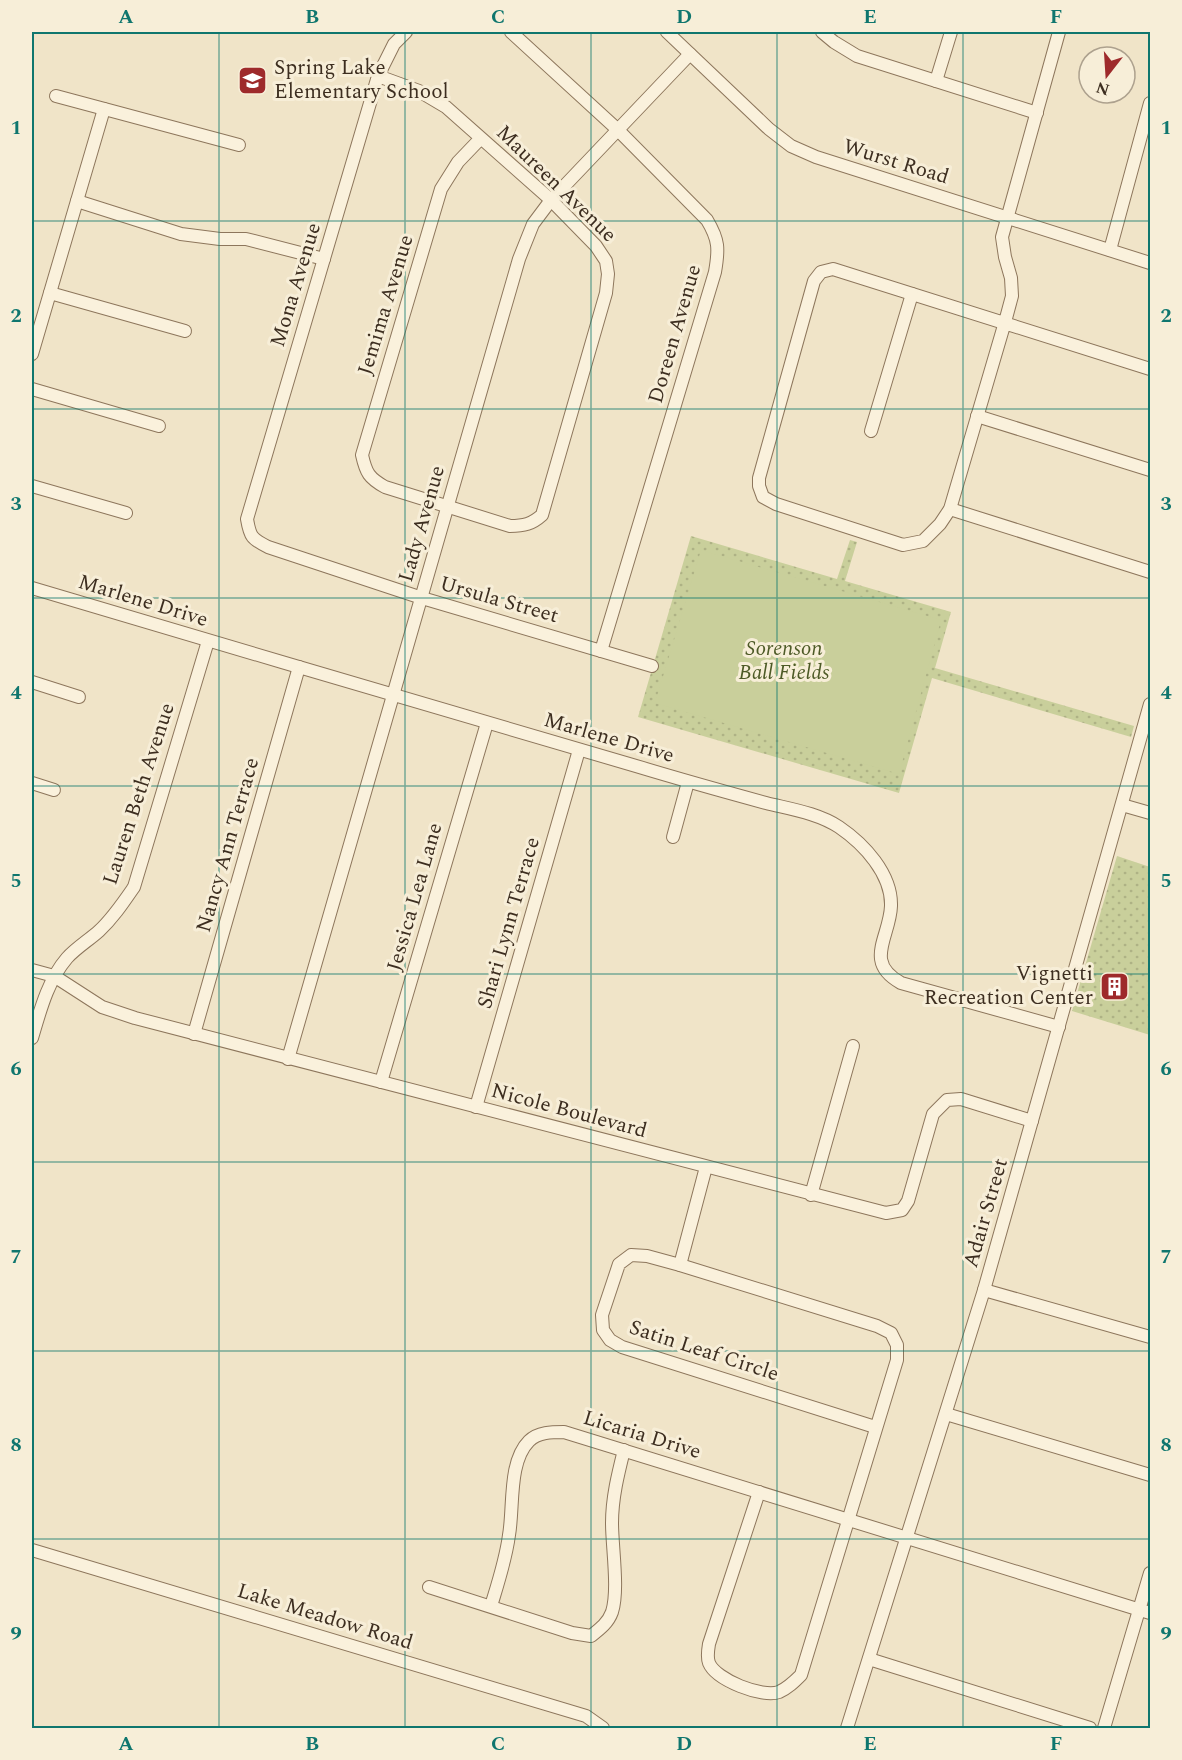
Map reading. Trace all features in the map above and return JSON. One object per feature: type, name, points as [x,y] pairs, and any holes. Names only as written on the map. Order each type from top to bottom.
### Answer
[{"type":"street","name":"Mona Avenue","points":[[268,548],[256,542],[250,534],[247,519],[378,76],[394,44],[406,32]]},
{"type":"street","name":"Doreen Avenue","points":[[511,32],[618,130],[707,220],[716,234],[719,252],[715,272],[601,651]]},
{"type":"street","name":"Wurst Road","points":[[667,32],[769,129],[791,146],[816,157],[1150,263]]},
{"type":"street","points":[[822,32],[857,56],[1037,113]]},
{"type":"street","points":[[936,81],[951,32]]},
{"type":"street","points":[[1059,32],[1002,237],[1011,278],[1012,296],[1005,322],[950,509],[940,524],[923,541],[903,545],[776,504],[763,497],[759,486],[759,478],[814,281],[821,272],[833,269],[1005,322],[1150,369]]},
{"type":"street","name":"Lady Avenue","points":[[288,1059],[519,259],[533,224],[551,200],[690,54]]},
{"type":"street","name":"Maureen Avenue","points":[[378,76],[419,91],[446,107],[551,200],[596,246],[606,261],[608,274],[606,293],[542,514],[534,522],[524,526],[510,526],[447,506]]},
{"type":"street","points":[[56,96],[239,145]]},
{"type":"street","points":[[1110,250],[1150,103]]},
{"type":"street","points":[[32,354],[104,109]]},
{"type":"street","name":"Jemima Avenue","points":[[447,506],[385,487],[375,481],[365,471],[362,455],[441,189],[458,162],[481,138]]},
{"type":"street","points":[[77,201],[181,234],[220,239],[246,239],[324,258]]},
{"type":"street","points":[[50,292],[185,331]]},
{"type":"street","points":[[871,431],[912,294]]},
{"type":"street","points":[[32,389],[159,426]]},
{"type":"street","points":[[977,416],[1150,470]]},
{"type":"street","points":[[32,486],[126,513]]},
{"type":"street","points":[[950,509],[1150,572]]},
{"type":"street","name":"Ursula Street","points":[[268,548],[422,598],[652,666]]},
{"type":"street","name":"Marlene Drive","points":[[32,588],[688,782],[816,816],[839,827],[868,853],[884,872],[891,905],[880,952],[882,964],[888,976],[901,983],[1059,1027]]},
{"type":"street","name":"Lauren Beth Avenue","points":[[32,1038],[44,998],[54,976],[68,957],[118,912],[134,887],[208,640]]},
{"type":"street","name":"Nancy Ann Terrace","points":[[194,1034],[299,667]]},
{"type":"street","points":[[32,682],[79,697]]},
{"type":"street","name":"Adair Street","points":[[847,1728],[984,1290],[1150,704]]},
{"type":"street","name":"Jessica Lea Lane","points":[[381,1082],[487,723]]},
{"type":"street","name":"Shari Lynn Terrace","points":[[476,1107],[579,750]]},
{"type":"street","points":[[673,837],[688,782]]},
{"type":"street","points":[[32,783],[54,790]]},
{"type":"street","points":[[1122,805],[1150,813]]},
{"type":"street","name":"Nicole Boulevard","points":[[32,970],[54,976],[102,1007],[194,1034],[886,1213],[902,1210],[908,1202],[933,1114],[947,1100],[961,1099],[1032,1121]]},
{"type":"street","points":[[811,1195],[853,1046]]},
{"type":"street","points":[[680,1265],[706,1167]]},
{"type":"street","name":"Satin Leaf Circle","points":[[631,1255],[647,1256],[680,1265],[877,1326],[891,1333],[897,1345],[897,1360],[875,1427],[622,1347],[610,1340],[603,1330],[602,1315],[619,1263],[631,1255]]},
{"type":"street","points":[[984,1290],[1150,1337]]},
{"type":"street","points":[[946,1414],[1150,1475]]},
{"type":"street","points":[[759,1491],[709,1644],[708,1661],[715,1672],[729,1682],[766,1694],[777,1693],[791,1685],[801,1675],[875,1427]]},
{"type":"street","name":"Licaria Drive","points":[[491,1606],[510,1534],[513,1484],[520,1456],[530,1440],[547,1432],[564,1432],[1145,1611]]},
{"type":"street","points":[[429,1587],[572,1633],[591,1636],[604,1625],[612,1611],[614,1575],[612,1522],[615,1488],[624,1450]]},
{"type":"street","name":"Lake Meadow Road","points":[[32,1550],[586,1716],[603,1728]]},
{"type":"street","points":[[1104,1728],[1145,1611],[1150,1573]]},
{"type":"street","points":[[869,1659],[1090,1728]]},
{"type":"green space","name":"Sorenson Ball Fields","points":[[691,536],[837,579],[850,540],[857,542],[845,581],[951,612],[935,668],[1134,726],[1131,737],[932,678],[899,793],[638,717]]},
{"type":"green space","name":"Sorenson Ball Fields","points":[[701,550],[941,620],[899,774],[655,703]]},
{"type":"green space","points":[[1117,856],[1150,867],[1150,1035],[1072,1011]]},
{"type":"place","name":"Spring Lake Elementary School","points":[[253,80]]},
{"type":"place","name":"Vignetti Recreation Center","points":[[1114,986]]}]
